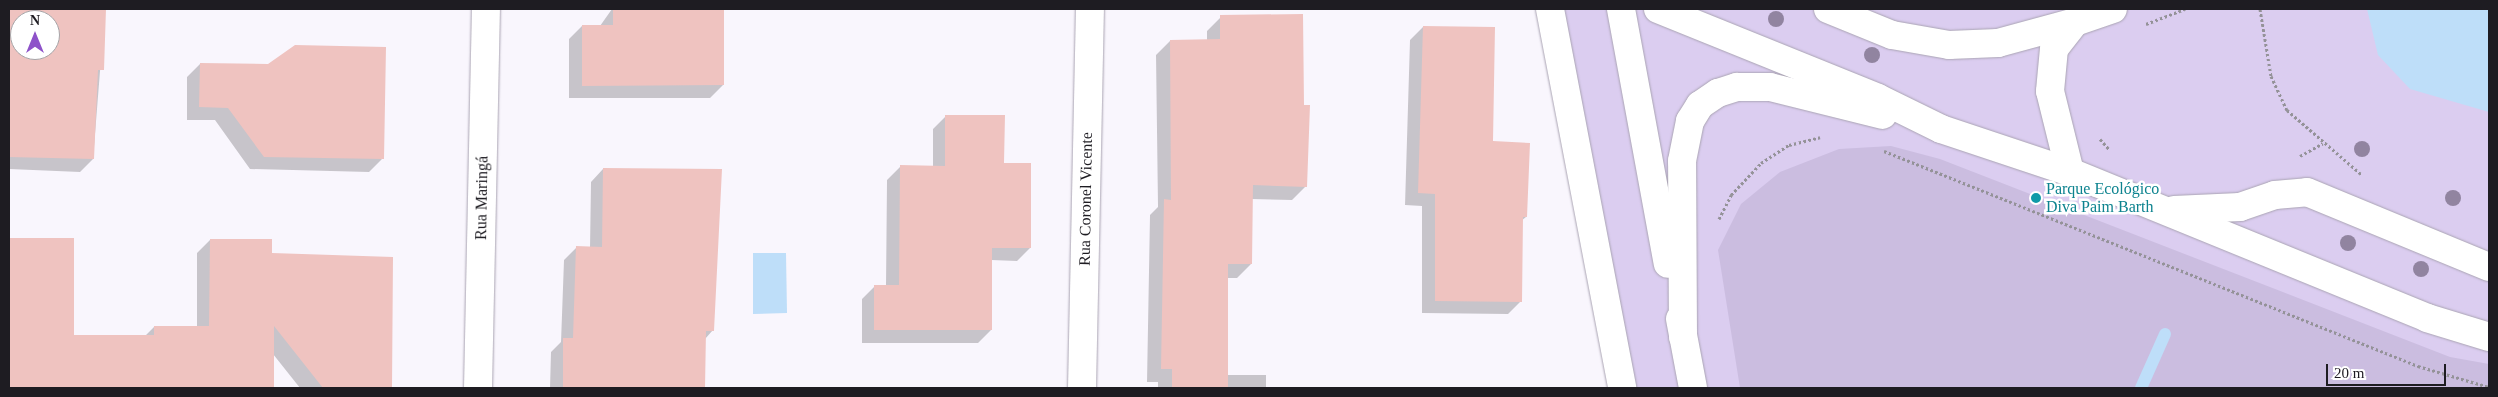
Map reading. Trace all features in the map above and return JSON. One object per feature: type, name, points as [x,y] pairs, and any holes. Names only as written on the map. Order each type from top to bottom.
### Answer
[{"type":"street","name":"Rua Maringá","points":[[478,388],[486,9]]},
{"type":"street","name":"Rua Coronel Vicente","points":[[1082,388],[1090,9]]},
{"type":"street","points":[[1550,9],[1622,388]]},
{"type":"street","points":[[1621,9],[1693,388]]},
{"type":"street","points":[[1658,9],[1878,98],[1941,129]]},
{"type":"street","points":[[1828,9],[1892,35],[1948,45],[1998,43],[2083,15],[2113,9]]},
{"type":"street","points":[[2070,172],[2054,118],[2050,73],[2054,49],[2083,15]]},
{"type":"street","points":[[1683,337],[1682,161],[1690,121],[1700,105],[1718,93],[1737,87],[1770,87],[1941,129],[2070,172],[2427,318],[2489,337]]},
{"type":"street","points":[[2162,210],[2240,207],[2275,195],[2307,192],[2489,268]]},
{"type":"path","points":[[2140,26],[2185,9]]},
{"type":"path","points":[[2260,9],[2272,76],[2287,110],[2323,143],[2364,176]]},
{"type":"path","points":[[2096,135],[2116,155]]},
{"type":"path","points":[[1718,222],[1731,195],[1761,163],[1789,145],[1831,137]]},
{"type":"path","points":[[2293,159],[2323,143]]},
{"type":"path","points":[[1874,147],[2418,366],[2489,388]]},
{"type":"shaded area","name":"Parque Ecológico Diva Paim Barth","points":[[1547,9],[2489,9],[2489,388],[1617,388]]},
{"type":"shaded area","points":[[1891,146],[1940,159],[2450,357],[2489,364],[2489,388],[1740,388],[1718,250],[1741,204],[1780,172],[1839,149]]},
{"type":"water","points":[[2367,9],[2489,9],[2489,112],[2410,89],[2378,55]]},
{"type":"water","points":[[753,253],[786,253],[787,313],[753,314]]},
{"type":"building","points":[[9,9],[106,9],[104,70],[98,70],[94,159],[9,157]]},
{"type":"building","points":[[613,9],[724,9],[724,85],[582,86],[582,25],[613,25]]},
{"type":"building","points":[[1303,14],[1304,105],[1310,105],[1307,187],[1253,185],[1252,264],[1228,264],[1228,388],[1172,388],[1172,369],[1161,369],[1164,199],[1171,200],[1170,40],[1220,39],[1220,15]]},
{"type":"building","points":[[1423,26],[1495,27],[1493,141],[1530,143],[1527,217],[1523,217],[1522,302],[1435,301],[1435,194],[1418,193]]},
{"type":"building","points":[[295,45],[386,47],[384,159],[264,157],[228,108],[199,107],[200,63],[268,64]]},
{"type":"building","points":[[945,115],[1005,115],[1004,163],[1031,163],[1031,248],[992,248],[992,330],[874,330],[874,285],[899,285],[900,165],[945,166]]},
{"type":"building","points":[[603,168],[722,169],[714,331],[706,331],[705,388],[563,388],[563,338],[573,338],[576,246],[602,247]]},
{"type":"building","points":[[9,238],[74,238],[74,335],[154,335],[154,326],[209,326],[210,239],[272,239],[272,253],[393,257],[392,388],[323,388],[274,326],[274,388],[9,388]]},
{"type":"waterway","points":[[2141,388],[2165,334]]},
{"type":"place","name":"Parque Ecológico Diva Paim Barth","points":[[2036,198]]}]
